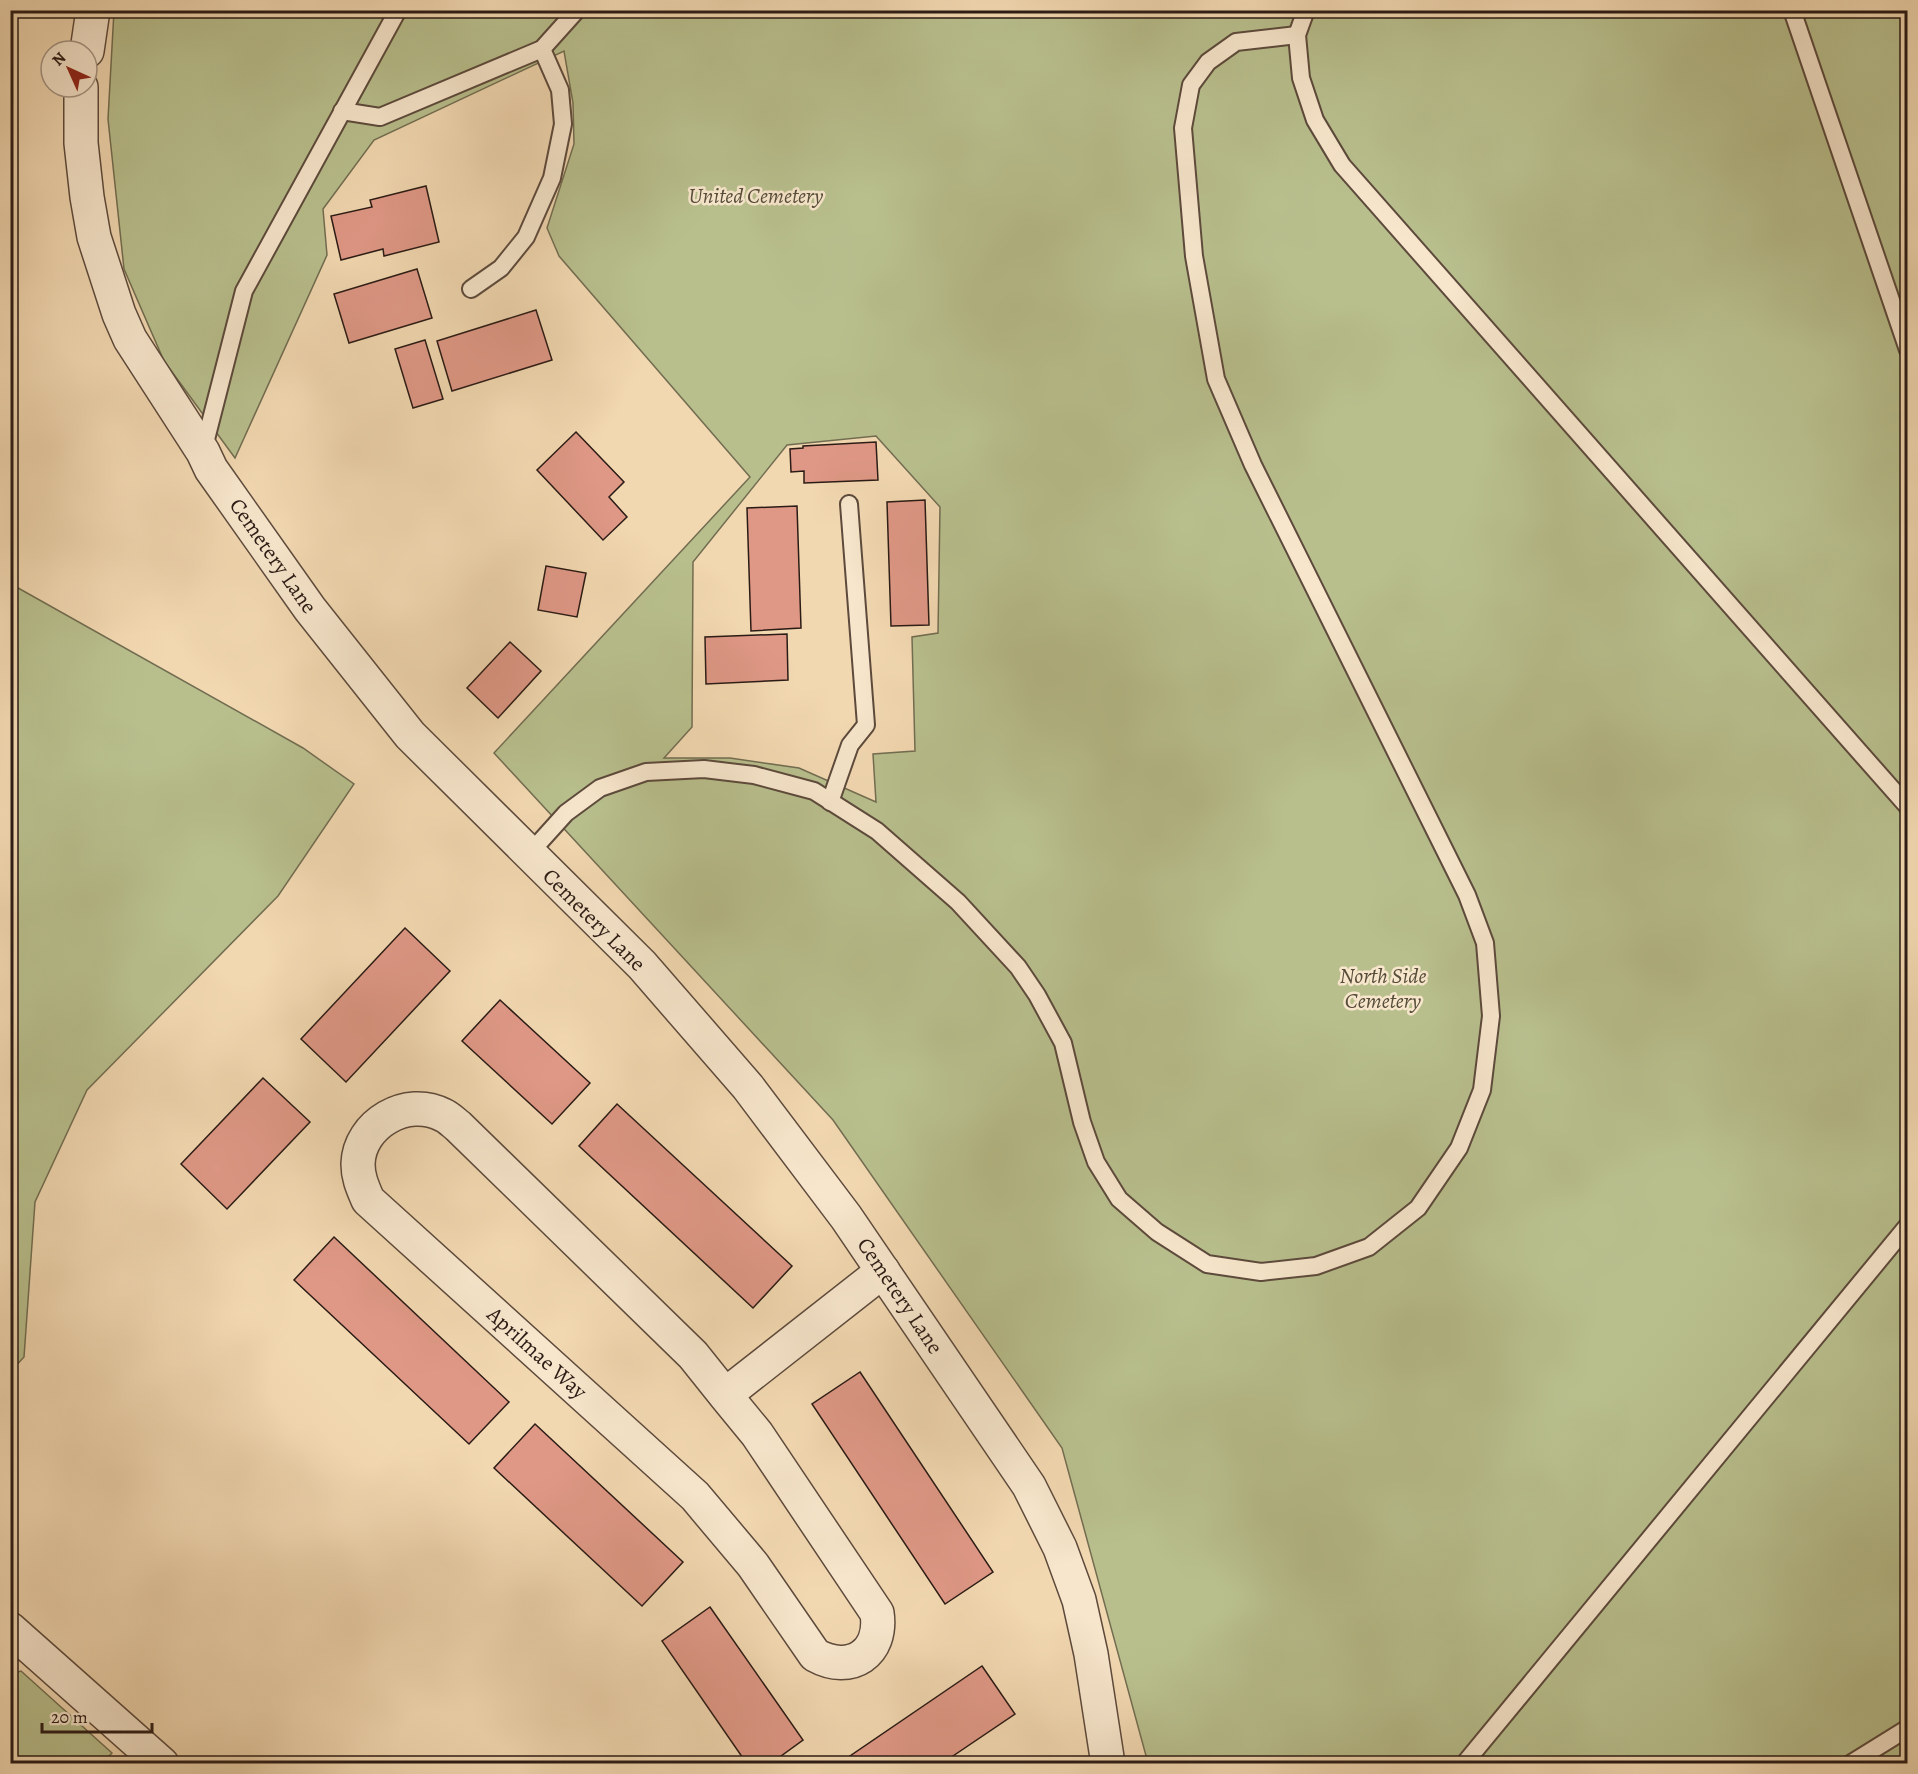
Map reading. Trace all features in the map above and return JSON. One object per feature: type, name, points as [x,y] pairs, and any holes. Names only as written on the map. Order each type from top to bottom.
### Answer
[{"type":"street","points":[[89,39],[93,10]]},
{"type":"street","name":"Cemetery Lane","points":[[81,99],[81,143],[94,237],[119,314],[130,339],[216,476],[310,609],[410,735],[642,965],[748,1087],[846,1217],[1029,1486],[1060,1548],[1079,1600],[1084,1622],[1107,1764]]},
{"type":"street","name":"Aprilmae Way","points":[[424,1109],[443,1114],[458,1126],[693,1356],[725,1395],[757,1434],[877,1613],[879,1625],[877,1637],[862,1657],[851,1662],[839,1663],[826,1661],[815,1655],[753,1565],[695,1496],[368,1200],[360,1182],[358,1163],[363,1144],[373,1128],[387,1116],[405,1110],[424,1109]]},
{"type":"street","points":[[725,1395],[883,1272]]},
{"type":"street","points":[[10,1629],[162,1764]]},
{"type":"lane","points":[[203,452],[243,291],[398,10]]},
{"type":"lane","points":[[342,111],[380,117],[542,49],[577,10]]},
{"type":"lane","points":[[1306,10],[1297,35],[1301,78],[1314,120],[1342,165],[1908,807]]},
{"type":"lane","points":[[1792,10],[1908,350]]},
{"type":"lane","points":[[529,854],[566,813],[600,788],[646,772],[704,769],[754,775],[814,790],[877,831],[949,894],[1018,968],[1037,995],[1063,1043],[1082,1122],[1096,1162],[1119,1199],[1157,1232],[1208,1264],[1261,1272],[1294,1269],[1316,1266],[1369,1247],[1418,1208],[1459,1148],[1482,1090],[1491,1016],[1485,943],[1467,895],[1253,465],[1216,379],[1194,256],[1183,128],[1191,85],[1208,62],[1236,42],[1297,35]]},
{"type":"lane","points":[[471,289],[501,268],[526,237],[552,178],[562,124],[560,90],[542,49]]},
{"type":"lane","points":[[830,802],[850,746],[866,725],[849,504]]},
{"type":"lane","points":[[1464,1764],[1908,1225]]},
{"type":"lane","points":[[1850,1764],[1908,1728]]},
{"type":"green space","name":"North Side Cemetery","points":[[114,11],[1907,11],[1907,1763],[1148,1763],[1062,1448],[833,1120],[494,753],[750,477],[559,256],[547,228],[574,144],[573,103],[564,51],[374,140],[323,209],[327,255],[235,458],[164,361],[124,269],[108,119]],"holes":[[[876,436],[940,507],[938,633],[912,637],[915,751],[873,754],[876,802],[799,768],[730,758],[664,758],[692,727],[693,562],[787,445]]]},
{"type":"green space","points":[[11,584],[303,748],[354,784],[278,896],[87,1090],[35,1202],[24,1357],[11,1371]]},
{"type":"green space","points":[[21,1671],[112,1753],[102,1763],[11,1763],[11,1674]]},
{"type":"building","points":[[426,186],[439,242],[384,256],[383,249],[341,260],[331,216],[372,207],[370,200]]},
{"type":"building","points":[[417,269],[432,318],[349,343],[334,294]]},
{"type":"building","points":[[536,310],[552,360],[452,391],[437,341]]},
{"type":"building","points":[[425,340],[443,399],[413,408],[395,349]]},
{"type":"building","points":[[576,432],[624,482],[609,497],[627,517],[603,540],[537,470]]},
{"type":"building","points":[[876,442],[878,480],[804,483],[804,471],[791,472],[790,449],[803,448],[803,446]]},
{"type":"building","points":[[925,500],[929,625],[891,626],[887,502]]},
{"type":"building","points":[[797,506],[801,628],[751,631],[747,508]]},
{"type":"building","points":[[546,566],[586,573],[577,617],[538,610]]},
{"type":"building","points":[[787,634],[788,680],[706,684],[705,637]]},
{"type":"building","points":[[510,642],[541,671],[498,718],[467,688]]},
{"type":"building","points":[[405,928],[450,971],[346,1082],[301,1039]]},
{"type":"building","points":[[500,1000],[590,1083],[552,1124],[462,1041]]},
{"type":"building","points":[[263,1078],[310,1122],[227,1209],[181,1164]]},
{"type":"building","points":[[617,1104],[792,1266],[753,1308],[579,1146]]},
{"type":"building","points":[[334,1237],[509,1402],[469,1444],[294,1280]]},
{"type":"building","points":[[860,1372],[993,1572],[945,1604],[812,1404]]},
{"type":"building","points":[[535,1424],[683,1562],[642,1606],[494,1468]]},
{"type":"building","points":[[710,1607],[803,1740],[770,1764],[747,1764],[662,1641]]},
{"type":"building","points":[[982,1666],[1015,1714],[941,1764],[855,1764],[850,1756]]},
{"type":"park label","name":"United Cemetery","points":[[756,196]]}]
